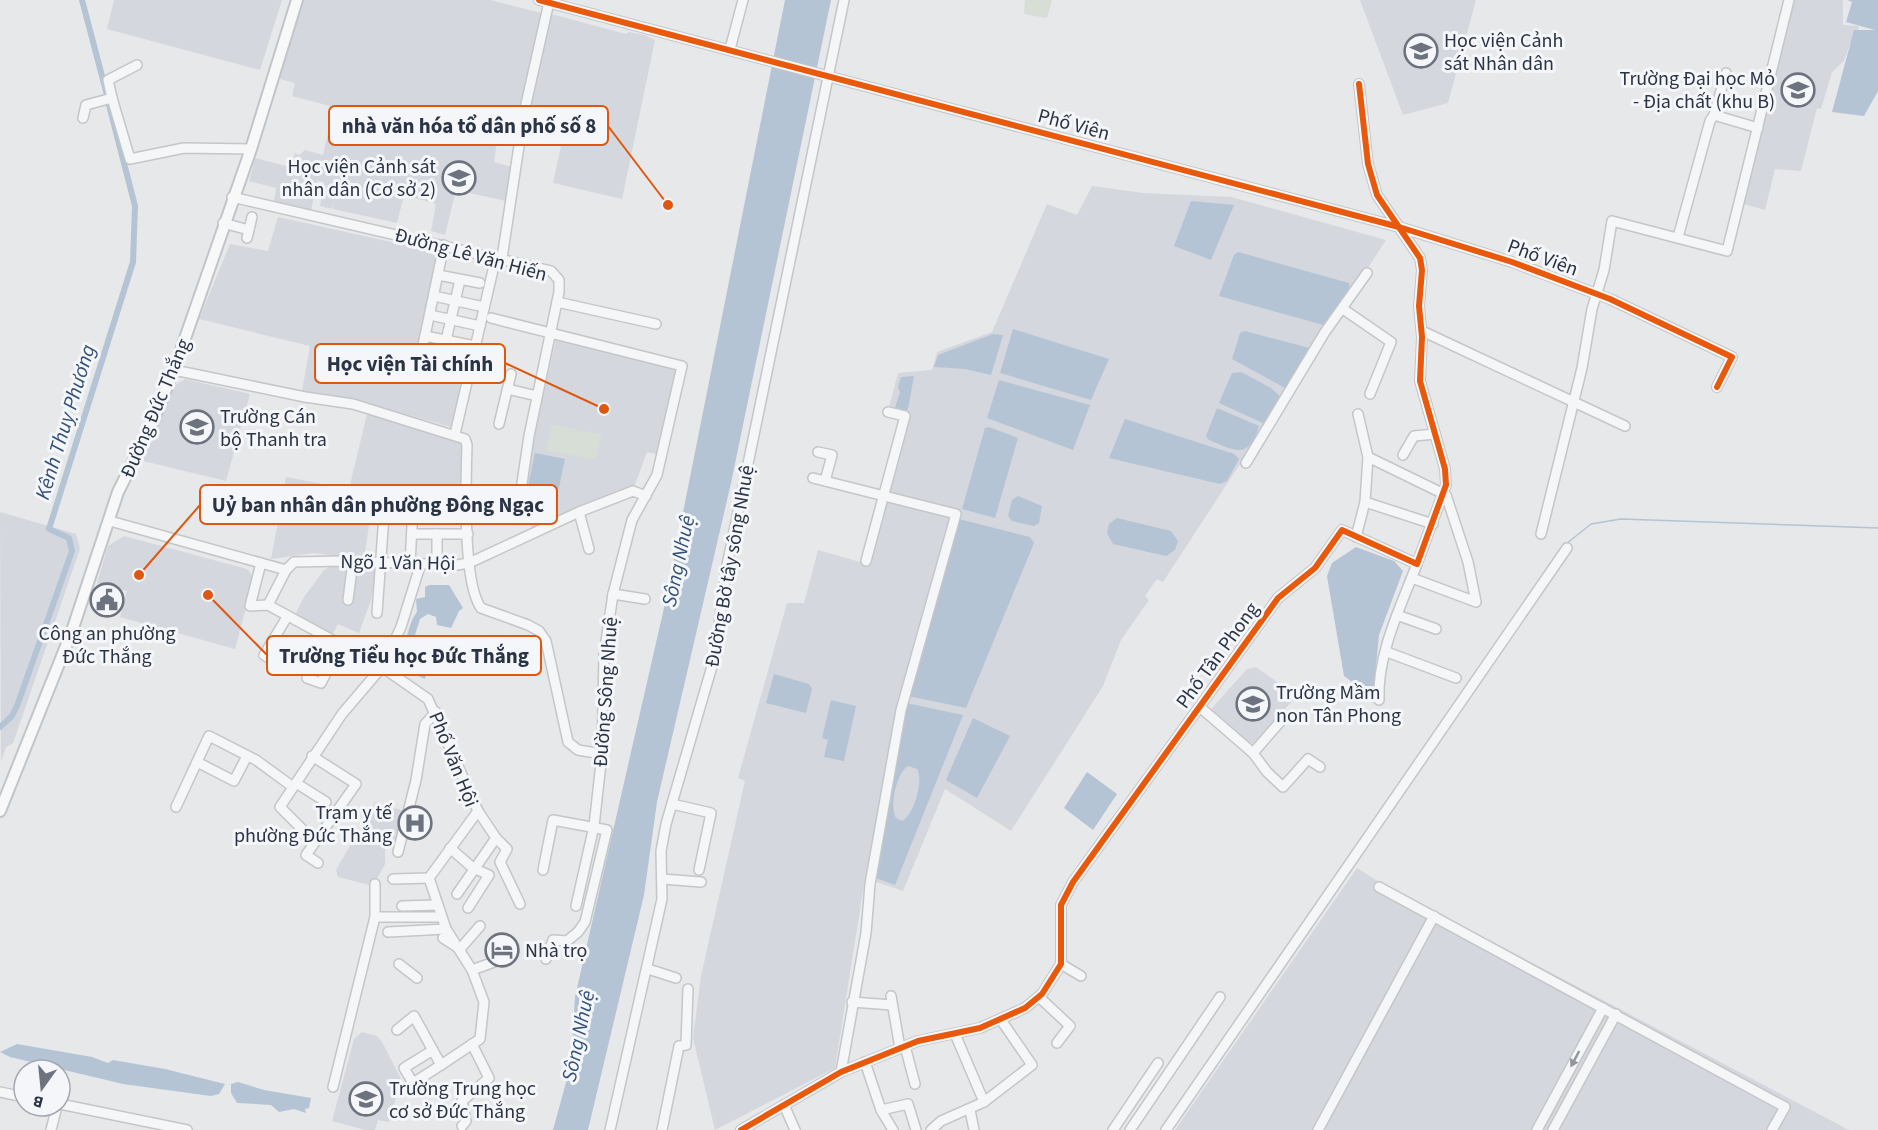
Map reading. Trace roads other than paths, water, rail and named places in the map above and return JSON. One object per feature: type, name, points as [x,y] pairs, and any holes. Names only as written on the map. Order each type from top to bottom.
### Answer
[{"type":"main road","name":"Đường Đức Thắng","points":[[0,811],[72,631],[118,492],[150,428],[174,370],[232,197],[251,149],[297,0]]},
{"type":"street","name":"Phố Viên","points":[[539,0],[1399,227],[1512,262],[1625,305],[1732,357],[1717,387]]},
{"type":"street","points":[[730,50],[743,0]]},
{"type":"street","name":"Đường Bờ tây sông Nhuệ","points":[[610,1130],[662,899],[662,851],[672,804],[715,656],[726,570],[824,74],[844,0]]},
{"type":"street","points":[[1541,534],[1573,404],[1612,221],[1727,251],[1789,0]]},
{"type":"street","points":[[455,434],[484,307],[499,258],[524,113],[549,2]]},
{"type":"street","points":[[137,64],[108,80],[107,100],[130,159],[190,147],[251,149]]},
{"type":"street","points":[[1678,237],[1710,121],[1714,115],[1726,73]]},
{"type":"street","points":[[1359,84],[1368,164],[1377,195],[1420,258],[1422,270],[1419,306],[1422,331],[1420,381],[1445,469],[1446,485],[1397,615],[1379,688],[1379,700]]},
{"type":"street","points":[[83,118],[86,105],[107,100]]},
{"type":"street","points":[[1714,115],[1758,128]]},
{"type":"street","name":"Đường Lê Văn Hiến","points":[[232,197],[551,271],[559,280],[557,302],[537,396],[521,490]]},
{"type":"street","points":[[223,223],[248,234],[252,216]]},
{"type":"street","points":[[422,350],[444,245]]},
{"type":"street","points":[[1246,463],[1325,332],[1367,273]]},
{"type":"street","points":[[438,275],[480,283]]},
{"type":"street","points":[[445,345],[460,280]]},
{"type":"street","points":[[434,296],[484,307]]},
{"type":"street","points":[[557,302],[656,324]]},
{"type":"street","points":[[1343,309],[1391,342],[1370,394]]},
{"type":"street","points":[[430,315],[480,326]]},
{"type":"street","points":[[492,318],[550,332]]},
{"type":"street","points":[[1422,331],[1624,426]]},
{"type":"street","name":"Đường Sông Nhuệ","points":[[550,332],[682,366],[657,475],[632,520],[613,594],[604,655],[602,751],[594,826],[576,906]]},
{"type":"street","points":[[425,336],[445,345],[475,346]]},
{"type":"street","points":[[174,370],[305,397],[353,404],[465,439],[467,454],[465,509],[469,563],[477,603],[481,608],[539,631],[546,641],[568,742],[578,750],[602,751]]},
{"type":"street","points":[[499,424],[511,374]]},
{"type":"street","points":[[507,389],[537,396]]},
{"type":"street","points":[[866,561],[905,416],[888,412]]},
{"type":"street","points":[[1358,414],[1368,457],[1365,502],[1356,537],[1417,564]]},
{"type":"street","points":[[1403,455],[1414,436],[1435,434]]},
{"type":"street","points":[[818,452],[832,455],[825,482]]},
{"type":"street","points":[[1368,457],[1444,493],[1450,504],[1468,562],[1476,603],[1412,578]]},
{"type":"street","points":[[813,478],[884,498],[956,514],[901,710],[841,1072]]},
{"type":"street","name":"Ngõ 1 Văn Hội","points":[[286,570],[294,562],[306,560],[381,562],[420,566],[469,563],[579,512],[633,492],[646,496]]},
{"type":"street","points":[[1365,502],[1433,524]]},
{"type":"street","points":[[377,613],[384,515],[413,510],[465,509]]},
{"type":"street","points":[[410,565],[413,510]]},
{"type":"street","points":[[579,512],[589,549]]},
{"type":"street","points":[[110,521],[286,570],[268,606]]},
{"type":"street","name":"Phố Tân Phong","points":[[1061,964],[1060,905],[1068,891],[1166,750],[1201,708],[1278,598],[1315,568],[1342,530],[1356,537]]},
{"type":"street","points":[[412,534],[468,534]]},
{"type":"street","points":[[437,534],[437,566]]},
{"type":"street","points":[[1166,1130],[1567,548]]},
{"type":"street","points":[[348,600],[353,561]]},
{"type":"street","name":"Phố Văn Hội","points":[[261,563],[250,606],[268,606],[382,667],[428,699],[436,712],[478,811],[429,878]]},
{"type":"street","points":[[315,842],[280,807],[342,714],[382,667],[401,627],[420,566]]},
{"type":"street","points":[[613,594],[645,599]]},
{"type":"street","points":[[1397,615],[1436,629]]},
{"type":"street","points":[[284,668],[264,655],[287,617]]},
{"type":"street","points":[[307,678],[321,683],[341,644]]},
{"type":"street","points":[[1387,652],[1456,678]]},
{"type":"street","points":[[1201,708],[1253,753],[1267,772],[1283,787],[1308,759],[1320,767]]},
{"type":"street","points":[[398,852],[416,780],[425,724],[436,712]]},
{"type":"street","points":[[1253,753],[1280,722]]},
{"type":"street","points":[[176,807],[209,736],[326,802]]},
{"type":"street","points":[[197,762],[234,781],[247,756]]},
{"type":"street","points":[[312,756],[356,784],[306,855],[318,862]]},
{"type":"street","points":[[672,804],[711,813],[699,870]]},
{"type":"street","points":[[478,811],[495,838],[507,849],[500,862],[520,904]]},
{"type":"street","points":[[543,870],[553,820],[607,830],[585,922],[578,933],[567,941],[553,940],[546,959]]},
{"type":"street","points":[[457,894],[495,838]]},
{"type":"street","points":[[450,848],[473,868],[489,875],[468,908]]},
{"type":"street","points":[[393,879],[429,878],[442,917],[444,934],[460,949],[472,970],[484,1002],[480,1039],[413,1083],[404,1068],[433,1050]]},
{"type":"street","points":[[662,879],[700,882]]},
{"type":"street","points":[[333,1087],[375,917],[375,884]]},
{"type":"street","points":[[1378,887],[1785,1107],[1772,1130]]},
{"type":"street","points":[[402,906],[437,905]]},
{"type":"street","points":[[1318,1130],[1434,916]]},
{"type":"street","points":[[375,917],[442,917]]},
{"type":"street","points":[[460,949],[480,926]]},
{"type":"street","points":[[388,932],[444,934]]},
{"type":"street","points":[[472,970],[494,962],[510,949]]},
{"type":"street","points":[[399,964],[417,978]]},
{"type":"street","points":[[741,1130],[841,1072],[864,1062],[903,1047],[1001,1020],[1025,1008],[1039,997],[1061,964],[1081,976]]},
{"type":"street","points":[[648,969],[676,978]]},
{"type":"street","points":[[662,1130],[679,1046],[686,1045],[688,989]]},
{"type":"street","points":[[1039,997],[1070,1026],[1057,1043]]},
{"type":"street","points":[[1130,1130],[1220,997]]},
{"type":"street","points":[[852,1002],[891,1000],[915,1084]]},
{"type":"street","points":[[1537,1130],[1603,1008]]},
{"type":"street","points":[[1553,1130],[1616,1014]]},
{"type":"street","points":[[397,1030],[414,1016],[441,1065]]},
{"type":"street","points":[[931,1130],[941,1121],[984,1102],[1032,1065],[1001,1020]]},
{"type":"street","points":[[955,1034],[984,1102]]},
{"type":"street","points":[[462,1126],[466,1121],[462,1101],[489,1078],[472,1044]]},
{"type":"street","points":[[864,1062],[881,1110],[893,1130]]},
{"type":"street","points":[[1113,1130],[1158,1063]]},
{"type":"street","points":[[881,1110],[908,1104],[916,1130]]},
{"type":"street","points":[[784,1105],[795,1130]]},
{"type":"street","points":[[72,1108],[187,1130]]},
{"type":"street","points":[[970,1110],[974,1130]]},
{"type":"water","name":"Sông Nhuệ","points":[[785,0],[831,0],[731,483],[657,802],[644,895],[588,1130],[553,1130],[571,1064],[575,997],[664,608]]},
{"type":"water","points":[[1847,0],[1878,0],[1878,91],[1864,116],[1832,112],[1854,30],[1875,30],[1846,22],[1852,2]]},
{"type":"water","points":[[1191,201],[1234,205],[1211,260],[1174,246]]},
{"type":"water","points":[[1238,252],[1349,283],[1350,291],[1327,326],[1219,296],[1234,255]]},
{"type":"water","points":[[1013,329],[1109,359],[1091,400],[1000,373]]},
{"type":"water","points":[[1245,331],[1313,349],[1287,389],[1232,359],[1240,333]]},
{"type":"water","points":[[993,334],[1003,335],[991,375],[965,369],[934,367],[938,355]]},
{"type":"water","points":[[1241,372],[1271,388],[1281,397],[1265,424],[1219,403],[1232,373]]},
{"type":"water","points":[[914,376],[908,409],[904,412],[895,408],[900,392],[898,387],[901,377]]},
{"type":"water","points":[[999,380],[1090,405],[1073,450],[987,418]]},
{"type":"water","points":[[1217,408],[1259,426],[1251,444],[1240,450],[1209,440],[1206,436]]},
{"type":"water","points":[[1125,419],[1234,454],[1239,459],[1227,481],[1220,484],[1109,458]]},
{"type":"water","points":[[989,427],[1018,438],[995,518],[962,509],[985,428]]},
{"type":"water","points":[[535,453],[565,459],[558,492],[528,486]]},
{"type":"water","points":[[1018,496],[1042,506],[1039,523],[1034,526],[1012,521],[1008,516],[1012,500]]},
{"type":"water","points":[[1117,518],[1171,531],[1178,541],[1175,550],[1166,556],[1113,544],[1107,533],[1109,524]]},
{"type":"water","points":[[959,519],[1030,537],[1034,543],[966,708],[908,696]]},
{"type":"water","points":[[1356,547],[1394,561],[1403,571],[1379,635],[1373,697],[1344,676],[1327,576],[1332,563]]},
{"type":"water","points":[[449,585],[463,608],[459,611],[451,628],[437,625],[436,617],[428,614],[420,619],[411,648],[427,653],[428,664],[425,679],[408,668],[403,652],[410,625],[417,612],[416,599],[425,597],[425,587]]},
{"type":"water","points":[[774,674],[809,684],[812,689],[806,713],[766,703]]},
{"type":"water","points":[[831,700],[856,706],[844,761],[824,757],[828,740],[822,738]]},
{"type":"water","points":[[906,703],[963,715],[895,885],[873,877]],"holes":[[[908,766],[917,769],[919,774],[917,797],[910,812],[902,821],[896,818],[894,813],[895,790],[904,769]]]},
{"type":"water","points":[[973,718],[1010,736],[977,798],[946,780]]},
{"type":"water","points":[[1087,772],[1117,794],[1093,830],[1064,808]]},
{"type":"water","points":[[17,1044],[92,1057],[108,1063],[113,1060],[165,1069],[225,1084],[219,1094],[211,1096],[123,1084],[72,1072],[72,1058],[14,1058],[0,1052]]},
{"type":"water","points":[[238,1082],[264,1090],[311,1098],[309,1108],[305,1109],[306,1113],[294,1109],[279,1112],[271,1105],[237,1103],[231,1093],[231,1084]]},
{"type":"waterway","name":"Kênh Thuỵ Phương","points":[[82,0],[107,95]]},
{"type":"waterway","name":"Kênh Thuỵ Phương","points":[[0,727],[12,716],[17,706],[72,551],[69,538],[49,529],[133,262],[135,206],[109,105]]},
{"type":"waterway","points":[[1566,544],[1591,524],[1621,519],[1878,528]]},
{"type":"place","name":"Học viện Cảnh sát Nhân dân","points":[[1421,51]]},
{"type":"place","name":"Trường Đại học Mỏ - Địa chất (khu B)","points":[[1798,90]]},
{"type":"place","name":"Học viện Cảnh sát nhân dân (Cơ sở 2)","points":[[459,178]]},
{"type":"place","name":"nhà văn hóa tổ dân phố số 8","points":[[668,205]]},
{"type":"place","name":"Học viện Tài chính","points":[[604,409]]},
{"type":"place","name":"Trường Cán bộ Thanh tra","points":[[197,427]]},
{"type":"place","name":"Uỷ ban nhân dân phường Đông Ngạc","points":[[139,575]]},
{"type":"place","name":"Trường Tiểu học Đức Thắng","points":[[208,595]]},
{"type":"place","name":"Công an phường Đức Thắng","points":[[107,600]]},
{"type":"place","name":"Trường Mầm non Tân Phong","points":[[1253,704]]},
{"type":"place","name":"Trạm y tế phường Đức Thắng","points":[[415,823]]},
{"type":"place","name":"Nhà trọ","points":[[502,950]]},
{"type":"place","name":"Trường Trung học cơ sở Đức Thắng","points":[[366,1099]]}]
